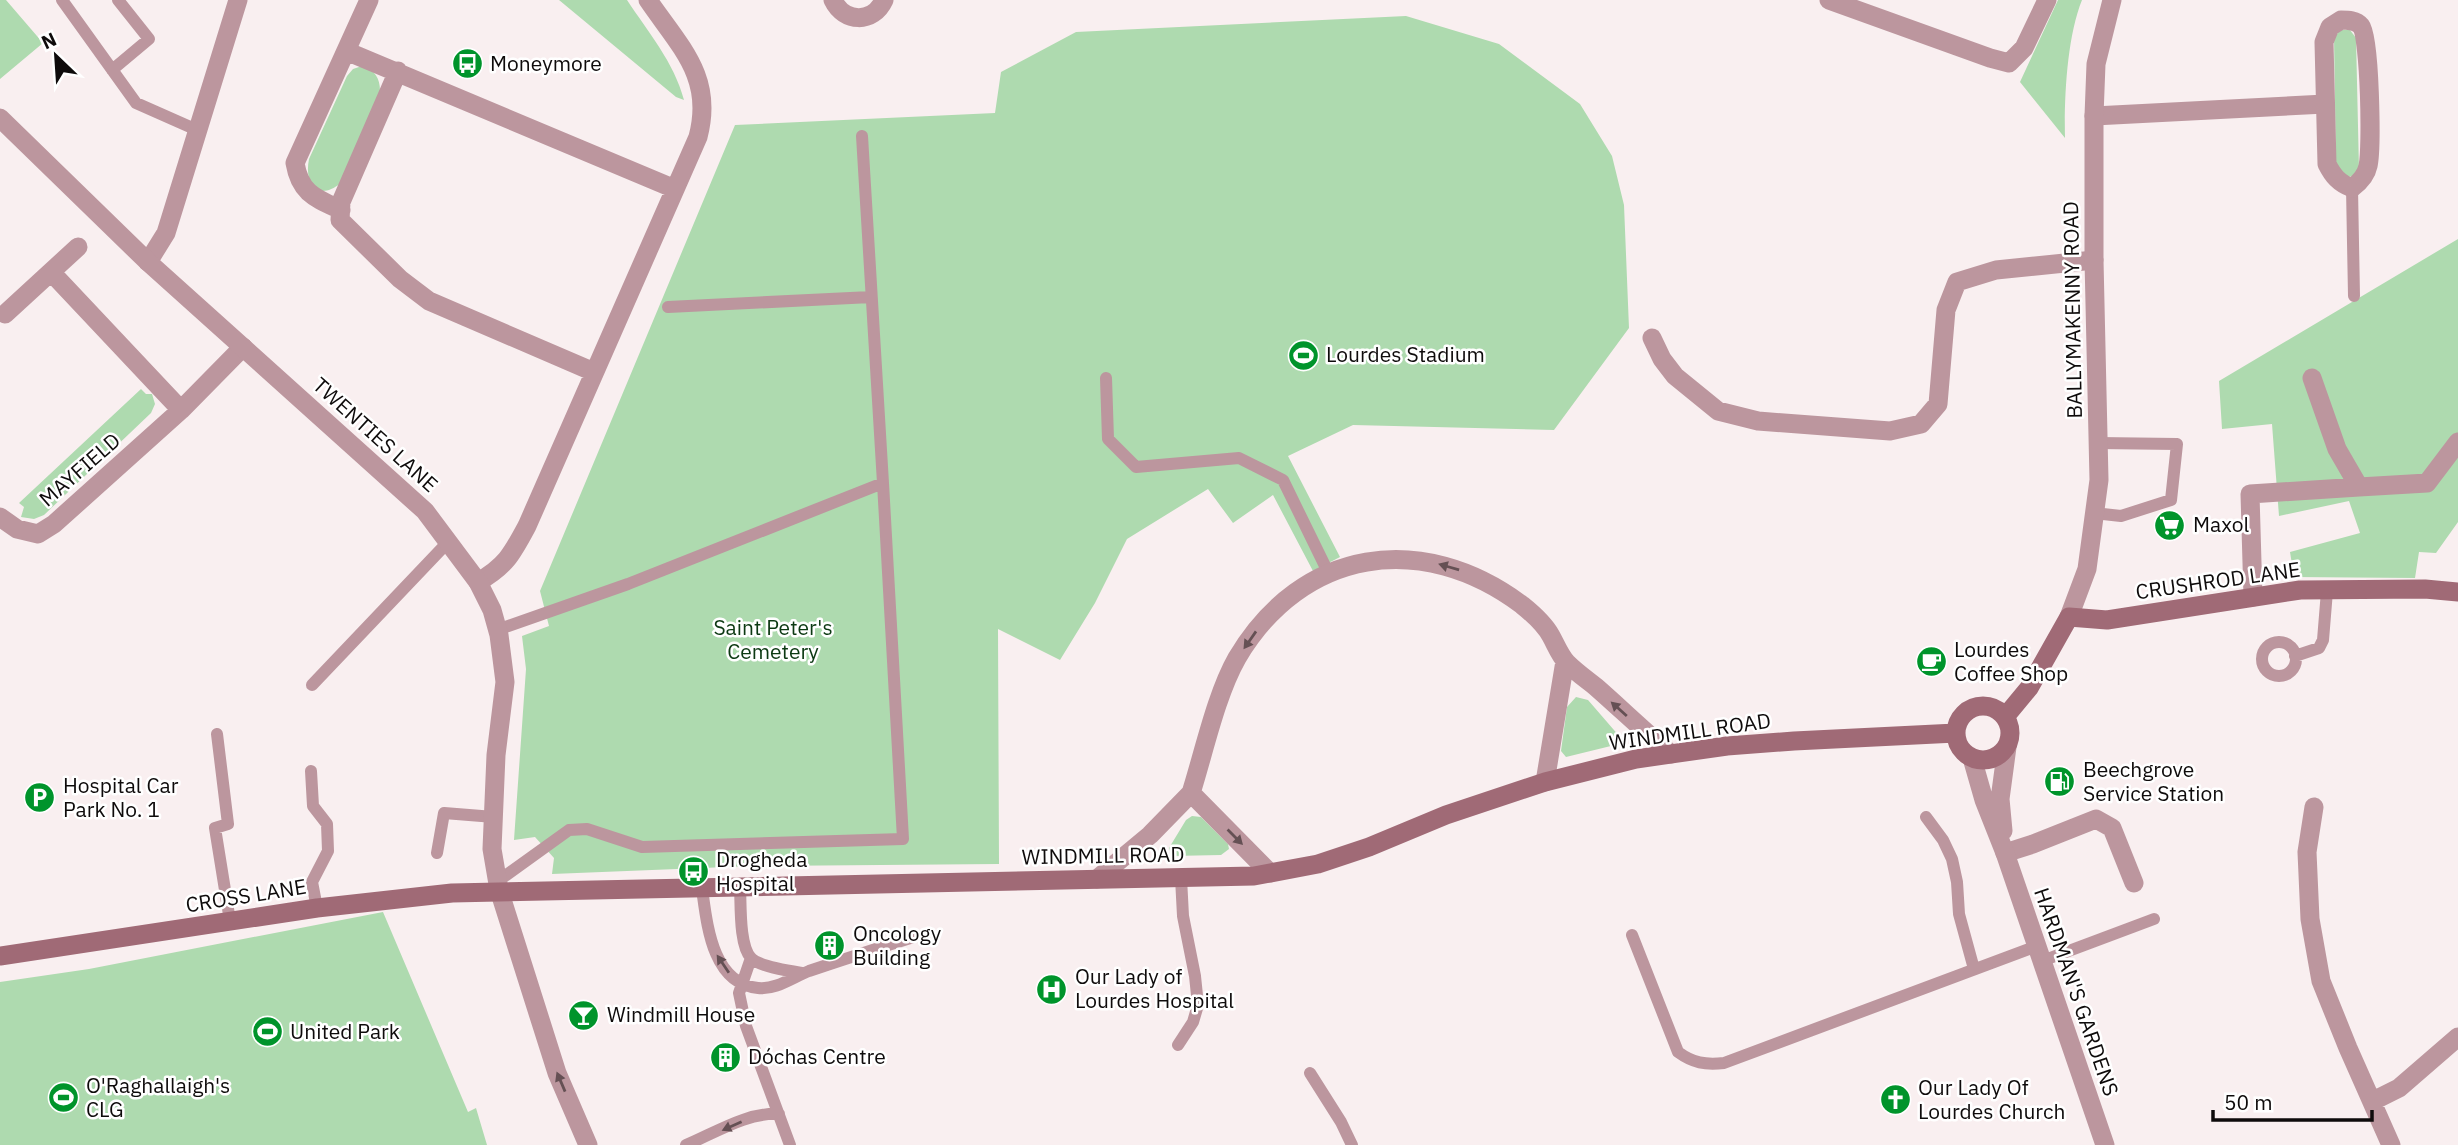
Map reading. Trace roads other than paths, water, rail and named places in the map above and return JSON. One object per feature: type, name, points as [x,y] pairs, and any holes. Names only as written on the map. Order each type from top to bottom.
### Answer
[{"type":"main road","name":"CRUSHROD LANE","points":[[2069,617],[2107,620],[2300,590],[2425,589],[2458,592]]},
{"type":"main road","points":[[2005,717],[2029,688],[2069,617]]},
{"type":"main road","points":[[1985,706],[1996,709],[2005,717],[2010,727],[2007,747],[1992,759],[1972,758],[1958,743],[1956,733],[1965,714],[1973,708],[1985,706]]},
{"type":"main road","name":"WINDMILL ROAD","points":[[498,886],[702,889],[930,881],[1254,876],[1318,864],[1369,847],[1446,815],[1545,782],[1636,759],[1794,741],[1956,733]]},
{"type":"main road","name":"CROSS LANE","points":[[0,956],[317,908],[498,886]]},
{"type":"street","points":[[341,210],[312,196],[297,180],[295,163],[369,0]]},
{"type":"street","points":[[478,582],[497,572],[510,559],[527,526],[698,137],[703,119],[700,84],[689,60],[648,0]]},
{"type":"street","points":[[833,0],[841,12],[859,18],[875,13],[884,0]]},
{"type":"street","points":[[1829,0],[2010,63],[2024,48],[2047,0]]},
{"type":"street","name":"BALLYMAKENNY ROAD","points":[[2069,617],[2087,569],[2099,480],[2094,116],[2096,64],[2112,0]]},
{"type":"street","points":[[148,262],[166,233],[237,1]]},
{"type":"street","points":[[2341,20],[2351,20],[2360,25],[2365,37],[2369,84],[2368,166],[2361,181],[2352,187],[2342,184],[2333,176],[2327,164],[2325,104],[2324,42],[2330,27],[2341,20]]},
{"type":"street","points":[[346,51],[676,189]]},
{"type":"street","points":[[398,71],[341,202],[340,220],[400,279],[429,302],[594,372]]},
{"type":"street","points":[[2094,116],[2325,104]]},
{"type":"street","name":"TWENTIES LANE","points":[[0,118],[148,262],[425,510],[478,582],[492,610],[505,682],[496,755],[492,849],[498,886]]},
{"type":"street","points":[[5,314],[78,247]]},
{"type":"street","points":[[1652,338],[1662,359],[1675,376],[1718,411],[1758,421],[1891,431],[1921,424],[1938,404],[1946,310],[1957,282],[1996,270],[2094,260]]},
{"type":"street","points":[[52,273],[181,410]]},
{"type":"street","name":"MAYFIELD","points":[[0,517],[17,529],[38,534],[54,524],[181,410],[243,347]]},
{"type":"street","points":[[2312,378],[2337,449],[2359,487]]},
{"type":"street","points":[[2253,597],[2250,494],[2427,483],[2458,442]]},
{"type":"street","points":[[1097,879],[1150,835],[1191,793],[1221,697],[1236,659],[1264,620],[1301,588],[1328,572],[1355,564],[1397,559],[1447,565],[1493,584],[1526,608],[1549,632],[1565,662],[1671,754]]},
{"type":"street","points":[[1545,782],[1565,662]]},
{"type":"street","name":"HARDMAN'S GARDENS","points":[[2005,853],[2000,799],[2007,747]]},
{"type":"street","name":"HARDMAN'S GARDENS","points":[[1972,758],[1984,800],[2005,853],[2105,1145]]},
{"type":"street","points":[[1191,793],[1270,873]]},
{"type":"street","points":[[2314,807],[2307,852],[2310,919],[2321,981],[2391,1145]]},
{"type":"street","points":[[2005,853],[2096,819],[2112,828],[2134,883]]},
{"type":"street","points":[[498,886],[557,1073],[588,1145]]},
{"type":"street","points":[[2373,1101],[2399,1088],[2458,1037]]},
{"type":"lane","points":[[62,0],[136,103],[197,130]]},
{"type":"lane","points":[[112,70],[149,40],[118,0]]},
{"type":"lane","points":[[498,886],[569,830],[587,829],[642,847],[903,839],[862,136]]},
{"type":"lane","points":[[2352,187],[2354,296]]},
{"type":"lane","points":[[668,307],[872,298]]},
{"type":"lane","points":[[1106,378],[1108,439],[1136,467],[1239,458],[1283,480],[1328,572]]},
{"type":"lane","points":[[2094,513],[2121,516],[2171,500],[2177,444],[2098,443]]},
{"type":"lane","points":[[497,629],[628,584],[883,484]]},
{"type":"lane","points":[[313,685],[449,541]]},
{"type":"lane","points":[[2295,656],[2319,648],[2323,640],[2327,591]]},
{"type":"lane","points":[[217,734],[228,824],[215,828],[230,921]]},
{"type":"lane","points":[[311,771],[313,806],[327,824],[328,851],[312,882],[317,908]]},
{"type":"lane","points":[[437,853],[444,813],[494,817]]},
{"type":"lane","points":[[1926,817],[1943,840],[1952,859],[1959,914],[1974,969]]},
{"type":"lane","points":[[1178,1045],[1193,1022],[1198,1005],[1183,916],[1181,878]]},
{"type":"lane","points":[[740,887],[744,946],[751,958],[788,971],[804,973]]},
{"type":"lane","points":[[702,889],[707,928],[719,962],[743,983],[758,988],[772,987],[804,973],[917,936]]},
{"type":"lane","points":[[1632,934],[1678,1052],[1690,1061],[1707,1065],[1724,1063],[1974,969],[2039,954],[2154,919]]},
{"type":"lane","points":[[751,958],[740,993],[746,1026],[790,1145]]},
{"type":"lane","points":[[1310,1073],[1352,1145]]},
{"type":"lane","points":[[686,1145],[751,1117],[764,1113],[779,1114]]},
{"type":"place","name":"Moneymore","points":[[467,64]]},
{"type":"place","name":"Lourdes Stadium","points":[[1303,355]]},
{"type":"place","name":"Maxol","points":[[2170,525]]},
{"type":"place","name":"Lourdes Coffee Shop","points":[[1931,662]]},
{"type":"place","name":"Beechgrove Service Station","points":[[2060,782]]},
{"type":"place","name":"Hospital Car Park No. 1","points":[[40,798]]},
{"type":"place","name":"Drogheda Hospital","points":[[693,872]]},
{"type":"place","name":"Oncology Building","points":[[830,946]]},
{"type":"place","name":"Our Lady of Lourdes Hospital","points":[[1052,989]]},
{"type":"place","name":"Windmill House","points":[[584,1015]]},
{"type":"place","name":"United Park","points":[[267,1032]]},
{"type":"place","name":"Dóchas Centre","points":[[725,1057]]},
{"type":"place","name":"O'Raghallaigh's CLG","points":[[63,1098]]},
{"type":"place","name":"Our Lady Of Lourdes Church","points":[[1895,1100]]},
{"type":"park label","name":"Saint Peter's Cemetery","points":[[773,640]]}]
